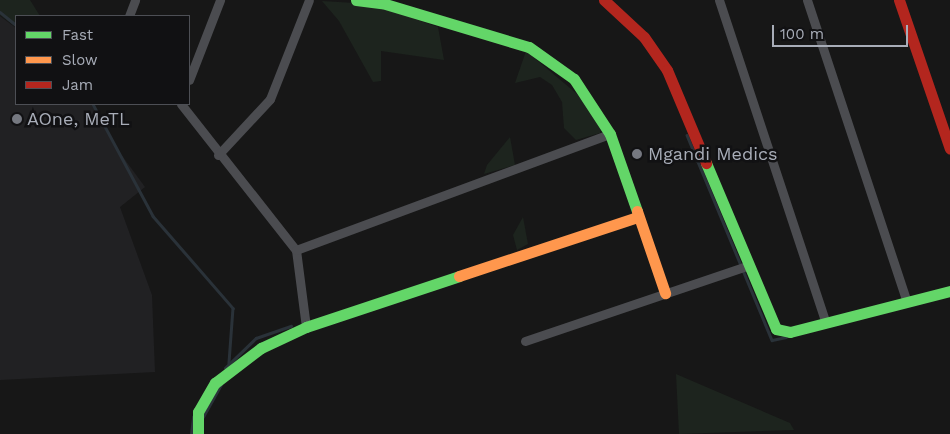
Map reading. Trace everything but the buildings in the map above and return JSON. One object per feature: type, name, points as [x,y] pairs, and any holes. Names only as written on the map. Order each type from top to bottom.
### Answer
[{"type":"street","points":[[130,15],[135,0]]},
{"type":"street","points":[[190,77],[220,0]]},
{"type":"street","points":[[218,155],[270,99],[310,0]]},
{"type":"street","points":[[356,0],[382,3],[528,47],[574,79],[610,134],[637,217],[665,293]]},
{"type":"street","points":[[604,0],[644,37],[667,70],[747,266],[776,329],[790,332],[950,291]]},
{"type":"street","points":[[719,0],[826,323]]},
{"type":"street","points":[[807,0],[906,302]]},
{"type":"street","points":[[899,0],[950,149]]},
{"type":"street","points":[[182,105],[218,155],[296,250],[306,327]]},
{"type":"street","points":[[296,250],[610,134]]},
{"type":"street","points":[[198,434],[198,412],[215,383],[262,348],[306,327],[637,217]]},
{"type":"street","points":[[525,341],[747,266]]},
{"type":"shaded area","points":[[0,0],[30,0],[39,15],[15,15],[15,26],[0,15]]},
{"type":"shaded area","points":[[322,1],[371,4],[438,27],[444,60],[381,51],[381,81],[373,82],[339,21]]},
{"type":"shaded area","points":[[0,16],[15,27],[15,105],[94,105],[112,142],[145,187],[120,207],[152,295],[155,372],[0,380]]},
{"type":"shaded area","points":[[526,51],[577,94],[601,125],[600,133],[576,140],[564,128],[562,102],[552,85],[540,77],[515,83]]},
{"type":"shaded area","points":[[510,137],[515,165],[484,174],[487,165]]},
{"type":"shaded area","points":[[523,217],[528,244],[517,250],[513,235]]},
{"type":"shaded area","points":[[676,374],[790,423],[794,430],[679,434]]},
{"type":"waterway","points":[[0,12],[15,24]]},
{"type":"waterway","points":[[94,105],[153,216],[233,308],[229,363]]},
{"type":"waterway","points":[[687,135],[772,340],[786,337]]},
{"type":"waterway","points":[[225,368],[256,338],[291,326]]},
{"type":"waterway","points":[[203,417],[221,385]]},
{"type":"waterway","points":[[191,434],[193,417]]},
{"type":"traffic: fast","points":[[356,0],[382,3],[529,47],[574,79],[610,134],[637,211]]},
{"type":"traffic: fast","points":[[706,163],[776,329],[790,332],[950,291]]},
{"type":"traffic: fast","points":[[198,434],[198,412],[215,383],[261,348],[306,327],[459,276]]},
{"type":"traffic: slow","points":[[637,211],[665,293]]},
{"type":"traffic: slow","points":[[459,276],[637,217]]},
{"type":"traffic: jam","points":[[604,0],[644,37],[667,70],[706,163]]},
{"type":"traffic: jam","points":[[899,0],[950,149]]},
{"type":"place","name":"AOne, MeTL","points":[[17,119]]},
{"type":"place","name":"Mgandi Medics","points":[[637,154]]}]
